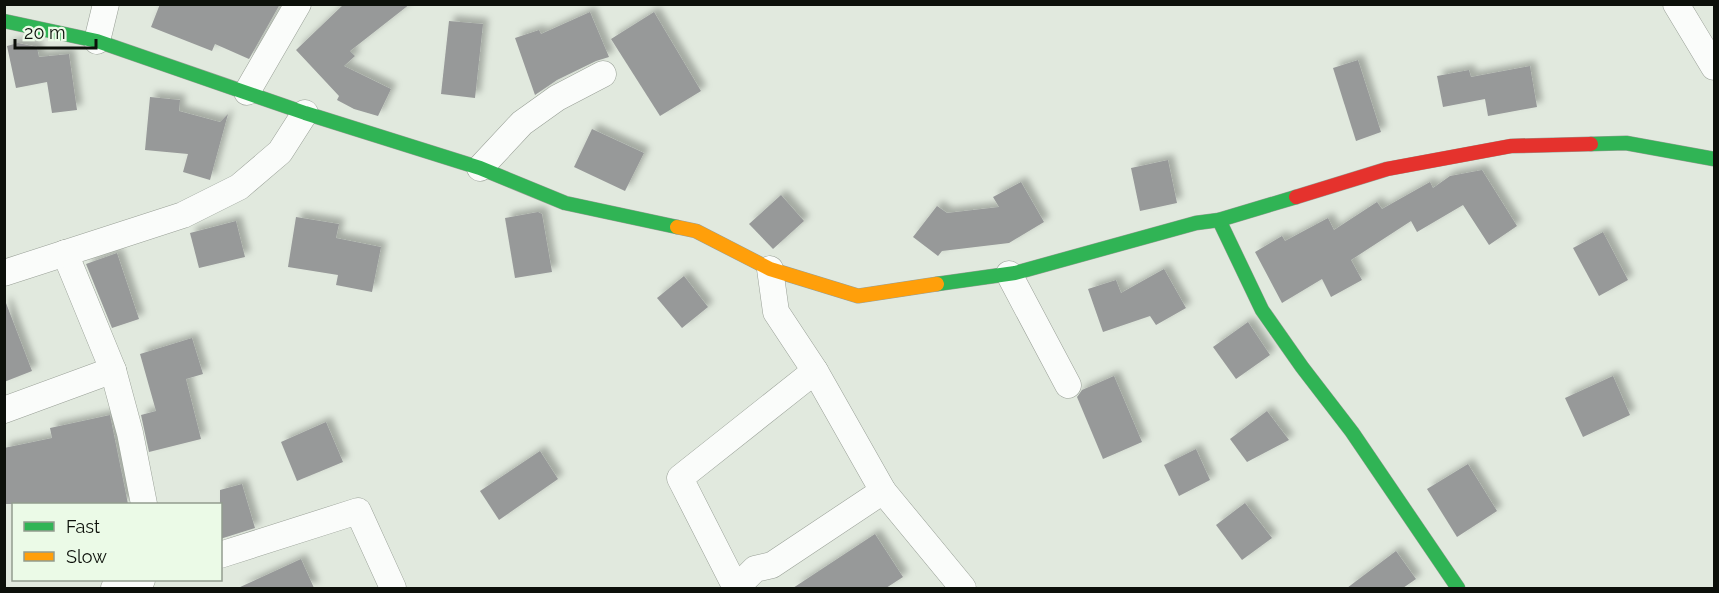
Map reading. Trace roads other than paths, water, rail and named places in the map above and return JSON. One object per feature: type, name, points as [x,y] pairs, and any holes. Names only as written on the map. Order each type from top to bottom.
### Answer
[{"type":"street","points":[[97,41],[106,4]]},
{"type":"street","points":[[247,92],[298,4]]},
{"type":"street","points":[[1676,4],[1714,67]]},
{"type":"street","points":[[4,21],[97,41],[305,114],[480,168],[565,203],[696,231],[770,269],[858,297],[1009,274],[1196,223],[1219,220],[1387,169],[1511,146],[1626,143],[1714,159]]},
{"type":"street","points":[[480,168],[522,123],[557,98],[603,74]]},
{"type":"street","points":[[4,273],[183,214],[239,187],[280,152],[305,114]]},
{"type":"street","points":[[1219,220],[1262,310],[1352,432],[1458,588]]},
{"type":"street","points":[[64,253],[112,370],[130,433],[144,503]]},
{"type":"street","points":[[770,269],[776,312],[815,371],[883,492],[963,588]]},
{"type":"street","points":[[1009,274],[1068,385]]},
{"type":"street","points":[[4,410],[112,370]]},
{"type":"street","points":[[815,371],[680,478],[736,588],[755,570],[772,565],[883,492]]},
{"type":"street","points":[[222,554],[358,511],[393,588]]},
{"type":"street","points":[[114,588],[136,581]]}]
